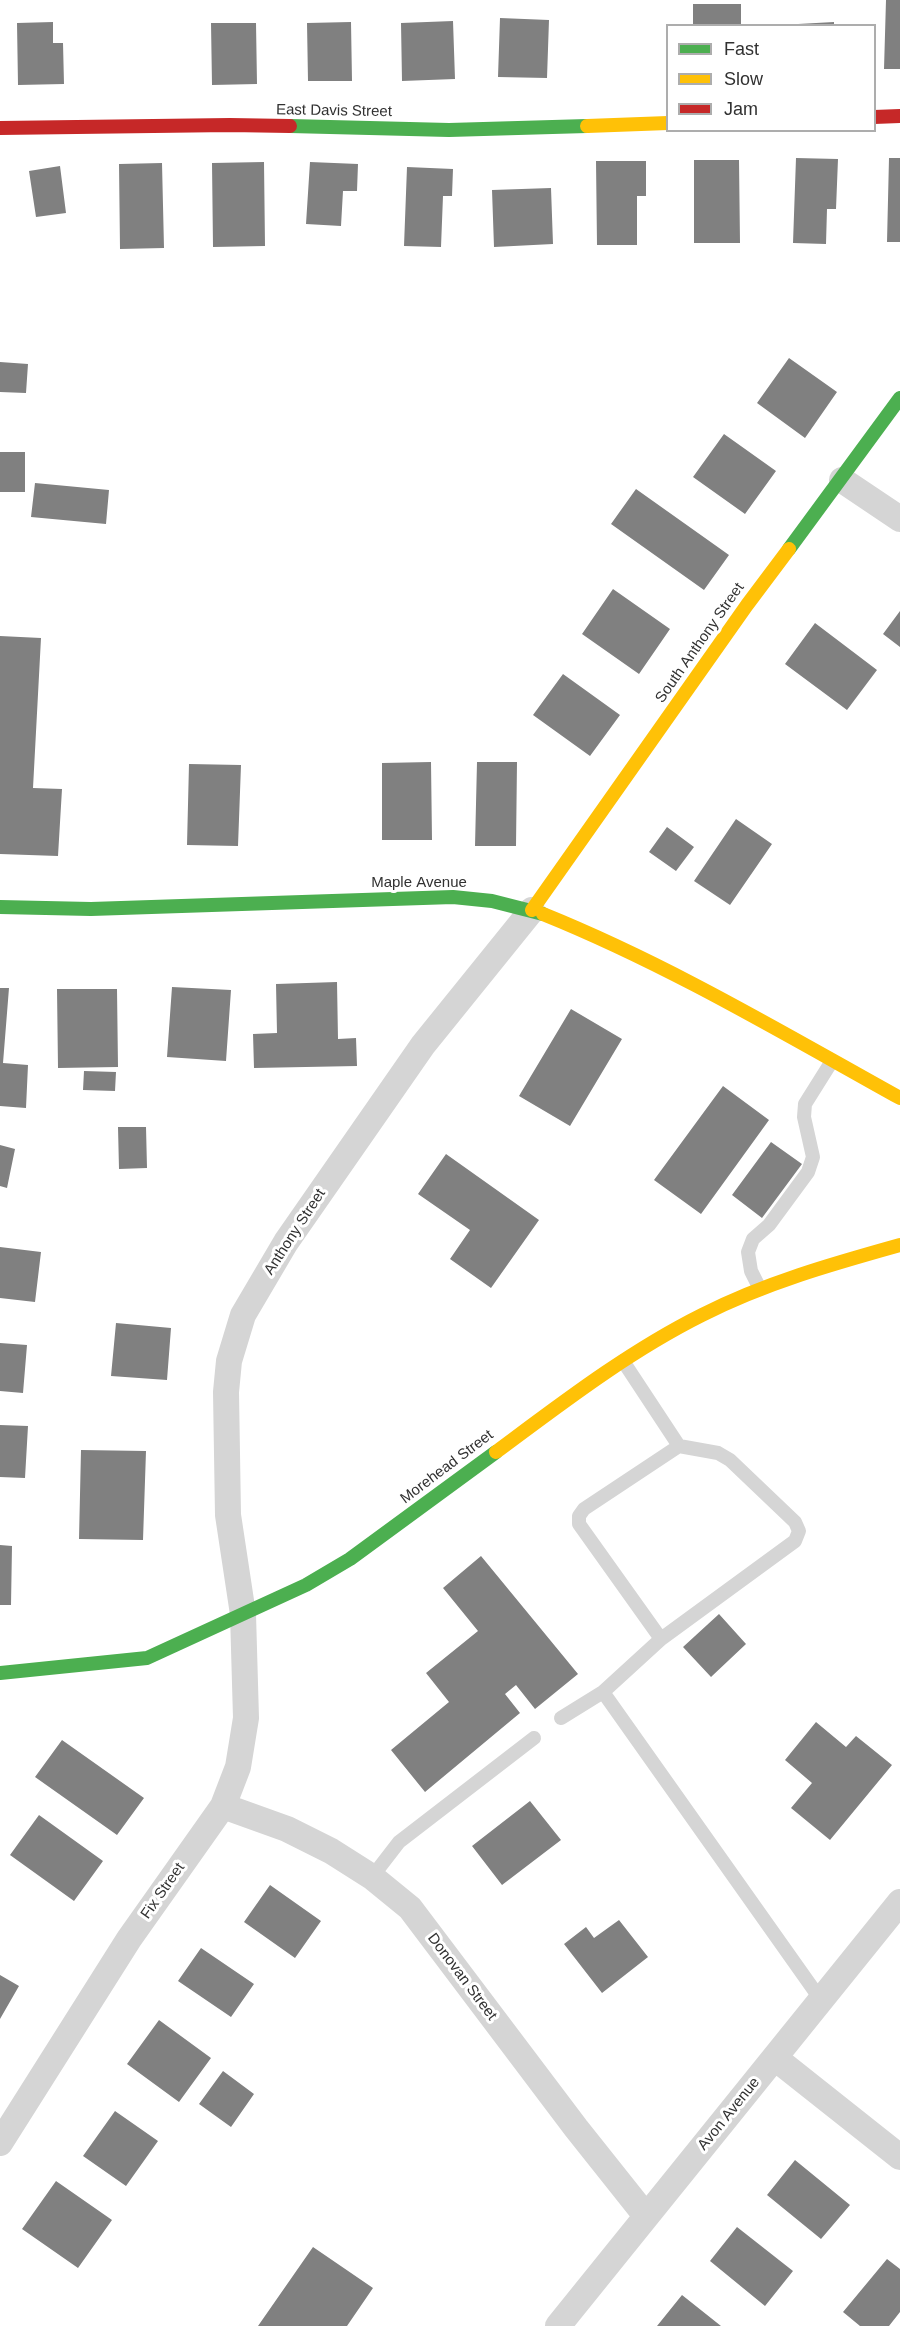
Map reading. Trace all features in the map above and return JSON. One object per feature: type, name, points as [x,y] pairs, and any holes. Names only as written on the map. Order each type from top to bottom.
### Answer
[{"type":"street","points":[[876,117],[900,116]]},
{"type":"street","name":"East Davis Street","points":[[0,128],[230,125],[449,130],[666,123]]},
{"type":"street","name":"South Anthony Street","points":[[532,910],[747,605],[842,480],[900,398]]},
{"type":"street","points":[[842,480],[900,519]]},
{"type":"street","name":"Maple Avenue","points":[[0,907],[91,909],[453,897],[492,901],[532,910],[577,928],[705,990],[900,1098]]},
{"type":"street","name":"Anthony Street","points":[[243,1614],[228,1515],[226,1392],[229,1361],[243,1315],[286,1242],[423,1046],[532,910]]},
{"type":"street","name":"Morehead Street","points":[[0,1673],[147,1658],[306,1585],[350,1559],[560,1403],[623,1361],[701,1315],[810,1270],[900,1245]]},
{"type":"street","name":"Fix Street","points":[[0,2143],[129,1939],[223,1806],[238,1767],[246,1718],[243,1614]]},
{"type":"street","name":"Donovan Street","points":[[223,1806],[287,1829],[331,1851],[372,1877],[410,1908],[576,2128],[646,2216]]},
{"type":"street","name":"Avon Avenue","points":[[558,2326],[900,1902]]},
{"type":"street","points":[[775,2058],[900,2157]]},
{"type":"lane","points":[[760,1289],[751,1270],[748,1252],[753,1239],[769,1225],[808,1172],[813,1158],[804,1117],[805,1104],[832,1061]]},
{"type":"lane","points":[[623,1361],[679,1446]]},
{"type":"lane","points":[[561,1718],[603,1692],[661,1639],[795,1541],[799,1531],[795,1522],[730,1460],[718,1453],[679,1446],[584,1509],[579,1516],[579,1524],[661,1639]]},
{"type":"lane","points":[[603,1692],[820,2000]]},
{"type":"lane","points":[[372,1877],[399,1842],[534,1738]]},
{"type":"building","points":[[886,0],[900,0],[900,69],[884,69]]},
{"type":"building","points":[[693,4],[741,4],[741,24],[693,24]]},
{"type":"building","points":[[500,18],[549,20],[547,78],[498,77]]},
{"type":"building","points":[[453,21],[455,79],[402,81],[401,23]]},
{"type":"building","points":[[53,22],[53,43],[63,43],[64,84],[18,85],[17,23]]},
{"type":"building","points":[[351,22],[352,81],[308,81],[307,23]]},
{"type":"building","points":[[834,22],[834,24],[798,24]]},
{"type":"building","points":[[211,23],[256,23],[257,84],[212,85]]},
{"type":"building","points":[[796,158],[838,159],[836,209],[827,209],[826,244],[793,243]]},
{"type":"building","points":[[889,158],[900,158],[900,242],[887,242]]},
{"type":"building","points":[[694,160],[739,160],[740,243],[694,243]]},
{"type":"building","points":[[596,161],[646,161],[646,196],[637,196],[637,245],[597,245]]},
{"type":"building","points":[[264,162],[265,246],[213,247],[212,163]]},
{"type":"building","points":[[310,162],[358,164],[357,191],[343,191],[341,226],[306,224]]},
{"type":"building","points":[[162,163],[164,248],[120,249],[119,164]]},
{"type":"building","points":[[60,166],[66,213],[36,217],[29,171]]},
{"type":"building","points":[[407,167],[453,169],[452,196],[443,196],[441,247],[404,246]]},
{"type":"building","points":[[551,188],[553,244],[494,247],[492,190]]},
{"type":"building","points":[[789,358],[837,392],[805,438],[757,403]]},
{"type":"building","points":[[0,362],[28,364],[26,393],[0,392]]},
{"type":"building","points":[[724,434],[776,471],[745,514],[693,477]]},
{"type":"building","points":[[0,452],[25,452],[25,492],[0,492]]},
{"type":"building","points":[[35,483],[109,490],[106,524],[31,517]]},
{"type":"building","points":[[636,489],[729,555],[704,590],[611,524]]},
{"type":"building","points":[[613,589],[670,629],[639,674],[582,634]]},
{"type":"building","points":[[900,611],[900,647],[883,634]]},
{"type":"building","points":[[815,623],[877,670],[847,710],[785,664]]},
{"type":"building","points":[[0,636],[41,638],[33,788],[62,789],[58,856],[0,854]]},
{"type":"building","points":[[563,674],[620,715],[590,756],[533,715]]},
{"type":"building","points":[[431,762],[432,840],[382,840],[382,763]]},
{"type":"building","points":[[477,762],[517,762],[516,846],[475,846]]},
{"type":"building","points":[[189,764],[241,765],[238,846],[187,845]]},
{"type":"building","points":[[736,819],[772,844],[730,905],[694,881]]},
{"type":"building","points":[[667,827],[694,847],[676,871],[649,852]]},
{"type":"building","points":[[337,982],[338,1039],[356,1038],[357,1066],[254,1068],[253,1034],[277,1033],[276,984]]},
{"type":"building","points":[[172,987],[231,990],[226,1061],[167,1057]]},
{"type":"building","points":[[0,988],[9,988],[3,1063],[28,1065],[26,1108],[0,1106]]},
{"type":"building","points":[[57,989],[117,989],[118,1067],[58,1068]]},
{"type":"building","points":[[571,1009],[622,1039],[570,1126],[519,1096]]},
{"type":"building","points":[[84,1071],[116,1072],[115,1091],[83,1090]]},
{"type":"building","points":[[723,1086],[769,1120],[701,1214],[654,1180]]},
{"type":"building","points":[[118,1127],[146,1127],[147,1168],[119,1169]]},
{"type":"building","points":[[771,1142],[802,1164],[762,1218],[732,1195]]},
{"type":"building","points":[[0,1145],[15,1149],[7,1188],[0,1186]]},
{"type":"building","points":[[446,1154],[539,1220],[491,1288],[450,1259],[470,1230],[418,1194]]},
{"type":"building","points":[[0,1247],[41,1252],[35,1302],[0,1298]]},
{"type":"building","points":[[116,1323],[171,1328],[167,1380],[111,1376]]},
{"type":"building","points":[[0,1343],[27,1345],[23,1393],[0,1391]]},
{"type":"building","points":[[0,1425],[28,1426],[25,1478],[0,1477]]},
{"type":"building","points":[[81,1450],[146,1451],[143,1540],[79,1539]]},
{"type":"building","points":[[0,1545],[12,1546],[11,1605],[0,1605]]},
{"type":"building","points":[[481,1556],[578,1674],[535,1709],[516,1685],[505,1694],[520,1713],[425,1792],[391,1750],[449,1702],[426,1673],[478,1631],[443,1588]]},
{"type":"building","points":[[719,1614],[746,1644],[711,1677],[683,1647]]},
{"type":"building","points":[[816,1722],[846,1747],[856,1736],[892,1765],[830,1840],[791,1808],[812,1783],[785,1760]]},
{"type":"building","points":[[62,1740],[144,1798],[117,1835],[35,1777]]},
{"type":"building","points":[[530,1801],[561,1840],[502,1885],[472,1846]]},
{"type":"building","points":[[39,1815],[103,1861],[74,1901],[10,1855]]},
{"type":"building","points":[[270,1885],[321,1921],[295,1958],[244,1922]]},
{"type":"building","points":[[619,1920],[648,1957],[602,1993],[564,1944],[586,1927],[594,1938]]},
{"type":"building","points":[[201,1948],[254,1984],[231,2017],[178,1981]]},
{"type":"building","points":[[0,1975],[19,1986],[0,2019]]},
{"type":"building","points":[[159,2020],[211,2058],[179,2102],[127,2064]]},
{"type":"building","points":[[223,2071],[254,2094],[231,2127],[199,2104]]},
{"type":"building","points":[[115,2111],[158,2141],[126,2186],[83,2156]]},
{"type":"building","points":[[795,2160],[850,2205],[821,2239],[767,2195]]},
{"type":"building","points":[[56,2181],[112,2220],[78,2268],[22,2229]]},
{"type":"building","points":[[737,2227],[793,2271],[765,2306],[710,2261]]},
{"type":"building","points":[[313,2247],[373,2288],[347,2326],[258,2326]]},
{"type":"building","points":[[887,2259],[900,2269],[900,2312],[889,2326],[860,2326],[843,2312]]},
{"type":"building","points":[[682,2295],[721,2326],[657,2326]]},
{"type":"traffic: fast","points":[[290,126],[449,130],[587,126]]},
{"type":"traffic: fast","points":[[789,549],[900,398]]},
{"type":"traffic: fast","points":[[0,907],[91,909],[453,897],[492,901],[543,914]]},
{"type":"traffic: fast","points":[[0,1673],[147,1658],[306,1585],[350,1559],[496,1452]]},
{"type":"traffic: slow","points":[[587,126],[666,123]]},
{"type":"traffic: slow","points":[[532,910],[789,549]]},
{"type":"traffic: slow","points":[[543,914],[680,977],[900,1098]]},
{"type":"traffic: slow","points":[[496,1452],[622,1362],[702,1315],[774,1284],[900,1245]]},
{"type":"traffic: jam","points":[[876,117],[900,116]]},
{"type":"traffic: jam","points":[[0,128],[290,126]]}]
